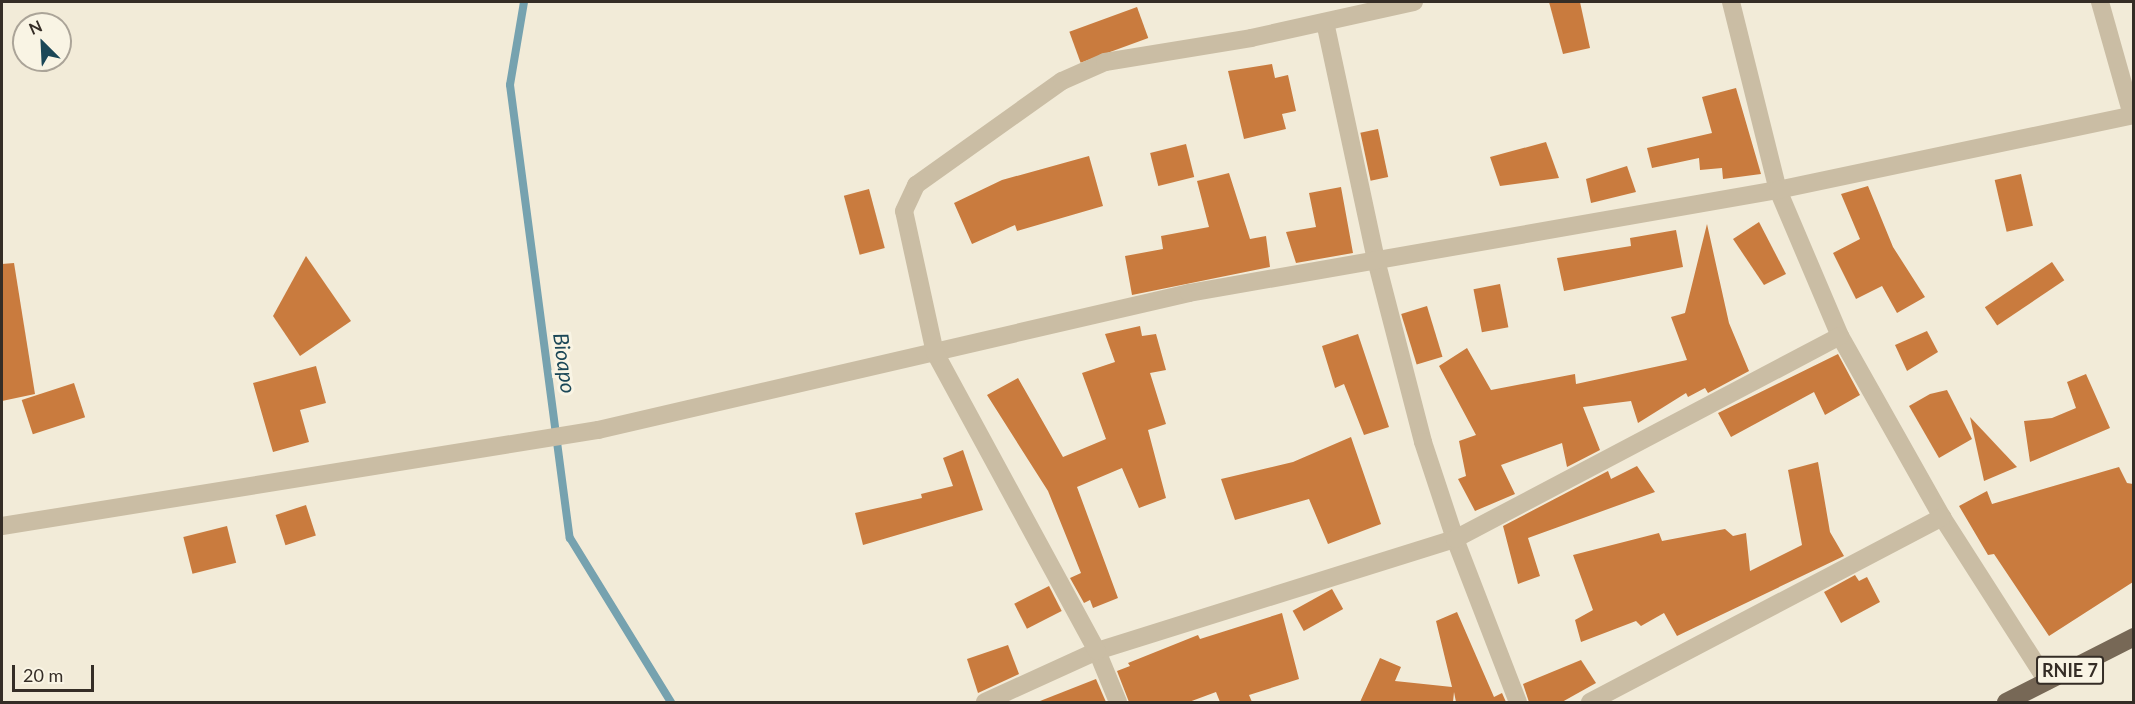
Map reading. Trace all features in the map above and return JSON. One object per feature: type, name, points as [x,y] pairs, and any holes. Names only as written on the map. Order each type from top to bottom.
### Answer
[{"type":"main road","name":"RNIE 7","points":[[2006,702],[2133,637]]},
{"type":"street","points":[[1118,702],[1096,651],[935,353],[904,212],[916,185],[1062,81],[1105,62],[1325,22],[1414,2]]},
{"type":"street","points":[[1731,2],[1778,190],[1840,336],[1942,517],[2047,681]]},
{"type":"street","points":[[2,526],[598,429],[1190,293],[1778,190],[2133,115],[2100,2]]},
{"type":"street","points":[[1325,22],[1376,260],[1423,442],[1455,539],[1518,702]]},
{"type":"street","points":[[985,702],[1096,651],[1455,539],[1840,336]]},
{"type":"street","points":[[1590,702],[1942,517]]},
{"type":"building","points":[[1549,2],[1580,2],[1590,48],[1563,54]]},
{"type":"building","points":[[1137,7],[1148,38],[1081,63],[1069,32]]},
{"type":"building","points":[[1272,64],[1275,78],[1288,75],[1296,111],[1282,114],[1286,129],[1244,139],[1228,71]]},
{"type":"building","points":[[1736,88],[1761,174],[1723,179],[1722,168],[1700,170],[1699,158],[1652,168],[1647,148],[1712,133],[1702,97]]},
{"type":"building","points":[[1378,129],[1388,177],[1371,181],[1360,133]]},
{"type":"building","points":[[1546,142],[1559,178],[1500,186],[1490,157]]},
{"type":"building","points":[[1186,144],[1194,177],[1158,186],[1150,153]]},
{"type":"building","points":[[1089,156],[1103,206],[1017,231],[1015,225],[972,244],[954,203],[1002,180]]},
{"type":"building","points":[[1627,166],[1636,192],[1591,203],[1586,179]]},
{"type":"building","points":[[1229,173],[1250,239],[1266,236],[1270,267],[1132,295],[1125,256],[1163,249],[1161,236],[1209,227],[1197,181]]},
{"type":"building","points":[[2021,174],[2033,226],[2007,232],[1995,180]]},
{"type":"building","points":[[1868,186],[1893,247],[1925,297],[1897,313],[1882,286],[1856,299],[1833,253],[1860,239],[1841,194]]},
{"type":"building","points":[[1341,187],[1353,253],[1296,263],[1286,232],[1316,227],[1309,193]]},
{"type":"building","points":[[869,189],[885,248],[860,255],[844,196]]},
{"type":"building","points":[[1759,222],[1786,274],[1764,285],[1733,239]]},
{"type":"building","points":[[1707,224],[1729,323],[1749,371],[1708,393],[1705,388],[1688,397],[1686,393],[1638,423],[1631,401],[1583,407],[1600,450],[1567,467],[1562,443],[1501,465],[1515,494],[1475,511],[1458,479],[1466,476],[1459,441],[1476,435],[1439,366],[1467,348],[1491,390],[1575,374],[1576,384],[1687,360],[1671,317],[1685,313]]},
{"type":"building","points":[[1676,230],[1683,267],[1564,291],[1557,258],[1631,246],[1630,238]]},
{"type":"building","points":[[306,256],[351,321],[300,356],[273,316]]},
{"type":"building","points":[[2052,262],[2064,280],[1997,326],[1985,307]]},
{"type":"building","points":[[14,263],[35,394],[2,401],[2,264]]},
{"type":"building","points":[[1500,284],[1508,327],[1482,332],[1473,289]]},
{"type":"building","points":[[1427,306],[1442,357],[1417,365],[1401,314]]},
{"type":"building","points":[[1140,326],[1142,336],[1156,334],[1166,370],[1150,373],[1166,424],[1148,430],[1166,498],[1139,508],[1122,468],[1077,487],[1118,598],[1093,608],[1090,600],[1084,603],[1070,578],[1081,573],[1048,491],[987,395],[1018,378],[1063,457],[1106,439],[1082,373],[1115,362],[1105,334]]},
{"type":"building","points":[[1927,331],[1938,352],[1907,371],[1895,345]]},
{"type":"building","points":[[1358,334],[1389,427],[1364,435],[1344,384],[1335,388],[1322,346]]},
{"type":"building","points":[[1838,354],[1860,395],[1825,415],[1814,392],[1731,437],[1718,413]]},
{"type":"building","points":[[316,366],[326,403],[300,410],[309,442],[273,452],[253,383]]},
{"type":"building","points":[[2086,374],[2110,428],[2030,462],[2024,421],[2052,418],[2076,408],[2067,382]]},
{"type":"building","points":[[74,383],[85,417],[33,434],[22,400]]},
{"type":"building","points":[[1947,390],[1972,439],[1939,458],[1909,406],[1930,394]]},
{"type":"building","points":[[1970,417],[2017,467],[1984,481]]},
{"type":"building","points":[[1351,437],[1381,524],[1328,544],[1309,499],[1235,520],[1221,479],[1293,462]]},
{"type":"building","points":[[963,450],[983,510],[863,545],[855,513],[922,498],[921,494],[953,486],[943,458]]},
{"type":"building","points":[[1818,462],[1830,532],[1844,556],[1677,636],[1664,613],[1641,626],[1636,621],[1581,642],[1575,620],[1593,610],[1573,555],[1659,533],[1662,541],[1725,529],[1733,536],[1746,533],[1750,571],[1802,545],[1788,470]]},
{"type":"building","points":[[1637,466],[1655,492],[1528,538],[1540,576],[1518,584],[1503,526],[1608,471],[1611,479]]},
{"type":"building","points":[[2119,467],[2127,483],[2133,484],[2133,582],[2049,636],[1994,554],[1988,555],[1959,506],[1987,491],[1992,504]]},
{"type":"building","points":[[306,505],[316,535],[285,545],[276,515]]},
{"type":"building","points":[[227,526],[236,563],[193,574],[183,537]]},
{"type":"building","points":[[1855,575],[1859,581],[1867,577],[1880,602],[1841,623],[1824,592]]},
{"type":"building","points":[[1049,586],[1062,611],[1027,629],[1014,604]]},
{"type":"building","points":[[1332,589],[1343,609],[1304,631],[1293,611]]},
{"type":"building","points":[[1457,612],[1494,697],[1502,693],[1506,702],[1456,702],[1454,692],[1453,702],[1360,702],[1380,658],[1401,667],[1395,681],[1452,687],[1436,621]]},
{"type":"building","points":[[1282,613],[1299,679],[1249,695],[1252,702],[1220,702],[1216,692],[1189,702],[1129,702],[1117,671],[1130,666],[1128,663],[1198,635],[1200,639]]},
{"type":"building","points":[[1008,645],[1019,674],[978,693],[967,659]]},
{"type":"building","points":[[1581,660],[1596,683],[1562,702],[1529,702],[1523,684]]},
{"type":"building","points":[[1096,679],[1106,702],[1040,702],[1040,701]]},
{"type":"waterway","name":"Bioapo","points":[[524,2],[510,85],[570,538],[671,702]]}]
